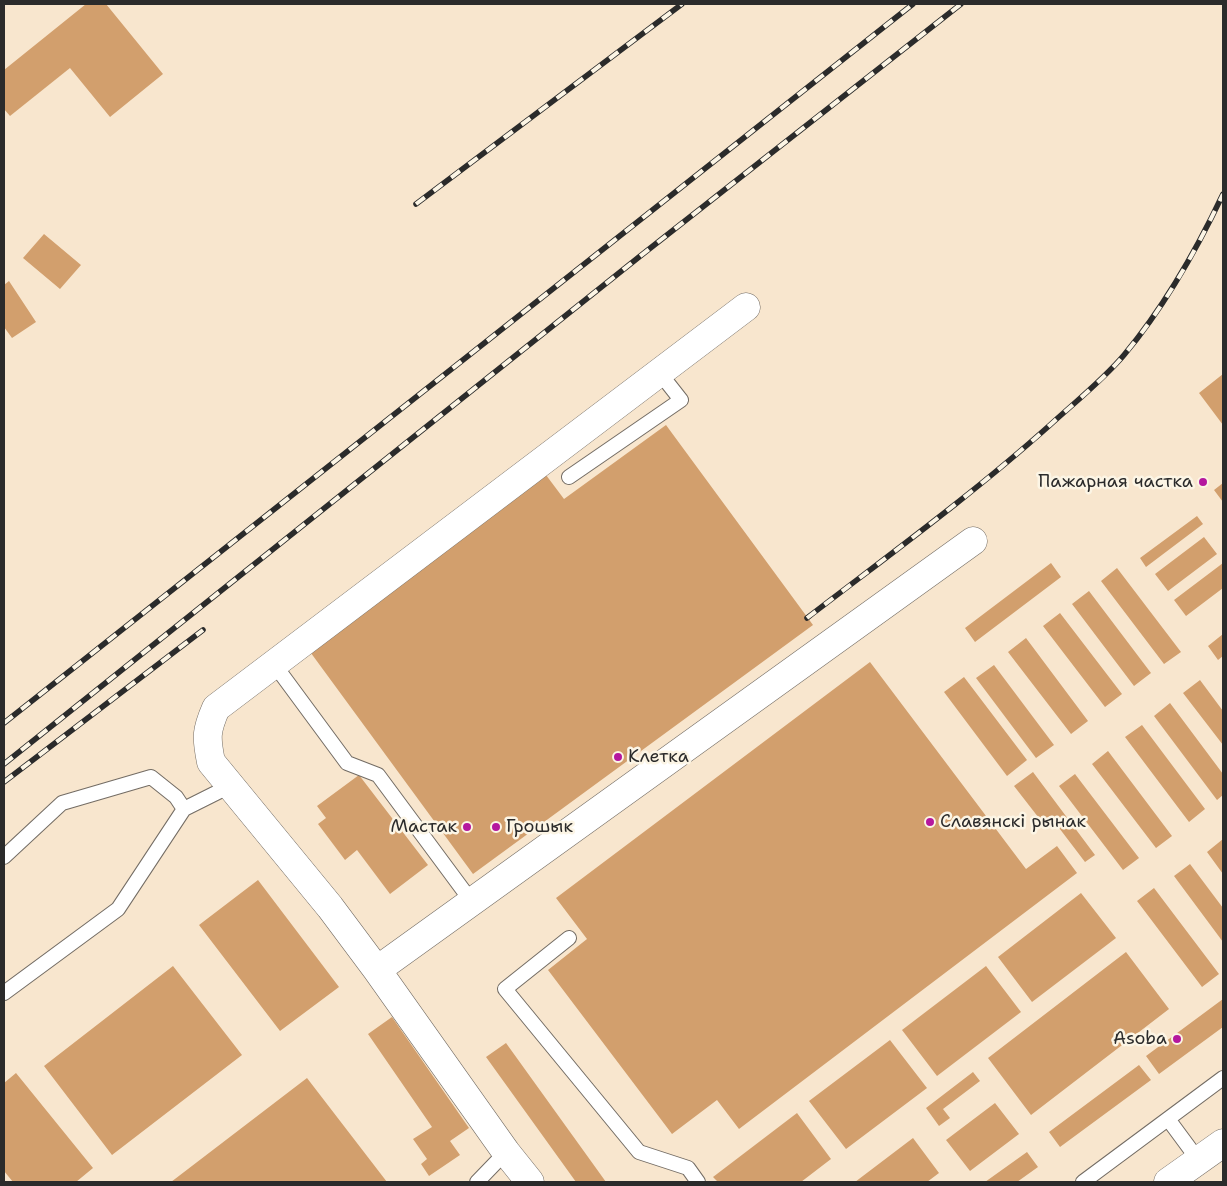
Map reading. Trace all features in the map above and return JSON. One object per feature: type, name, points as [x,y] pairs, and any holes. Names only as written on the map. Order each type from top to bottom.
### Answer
[{"type":"street","points":[[530,1182],[506,1152],[330,907],[211,762],[206,739],[208,725],[216,708],[746,307]]},
{"type":"street","points":[[377,970],[973,541]]},
{"type":"street","points":[[1168,1182],[1223,1143]]},
{"type":"lane","points":[[569,477],[682,400],[659,372]]},
{"type":"lane","points":[[274,664],[347,763],[378,775],[472,902]]},
{"type":"lane","points":[[4,857],[62,803],[150,777],[176,797],[184,809]]},
{"type":"lane","points":[[4,993],[118,909],[184,809],[230,786]]},
{"type":"lane","points":[[568,938],[505,989],[638,1152],[688,1168],[698,1182]]},
{"type":"lane","points":[[1083,1182],[1223,1078]]},
{"type":"lane","points":[[1168,1119],[1199,1161]]},
{"type":"lane","points":[[477,1182],[506,1152]]},
{"type":"building","points":[[86,4],[106,4],[163,74],[110,117],[70,68],[10,116],[4,109],[4,70]]},
{"type":"building","points":[[44,234],[81,265],[60,289],[23,258]]},
{"type":"building","points":[[9,281],[36,322],[12,338],[4,327],[4,285]]},
{"type":"building","points":[[1223,374],[1223,425],[1199,393]]},
{"type":"building","points":[[666,425],[813,625],[473,874],[308,649],[546,475],[564,499]]},
{"type":"building","points":[[1223,483],[1223,502],[1214,490]]},
{"type":"building","points":[[1197,516],[1203,524],[1146,567],[1140,558]]},
{"type":"building","points":[[1204,537],[1217,554],[1168,591],[1155,574]]},
{"type":"building","points":[[1051,563],[1061,577],[975,642],[965,628]]},
{"type":"building","points":[[1223,563],[1223,588],[1186,616],[1174,600]]},
{"type":"building","points":[[1117,568],[1181,652],[1164,664],[1101,581]]},
{"type":"building","points":[[1089,591],[1151,673],[1134,686],[1072,604]]},
{"type":"building","points":[[1060,613],[1122,694],[1105,707],[1043,626]]},
{"type":"building","points":[[1223,634],[1223,656],[1218,660],[1208,646]]},
{"type":"building","points":[[1026,638],[1088,721],[1071,734],[1008,652]]},
{"type":"building","points":[[870,662],[1026,869],[1057,846],[1077,873],[739,1129],[717,1100],[672,1134],[548,970],[587,939],[556,898]]},
{"type":"building","points":[[994,665],[1054,745],[1036,758],[976,678]]},
{"type":"building","points":[[964,677],[1027,760],[1007,776],[944,692]]},
{"type":"building","points":[[1200,680],[1223,711],[1223,745],[1183,693]]},
{"type":"building","points":[[1170,703],[1223,774],[1223,795],[1217,800],[1154,716]]},
{"type":"building","points":[[1142,725],[1205,809],[1189,822],[1125,737]]},
{"type":"building","points":[[1108,751],[1172,836],[1156,848],[1092,764]]},
{"type":"building","points":[[1033,772],[1095,855],[1085,862],[1050,816],[1042,822],[1014,786]]},
{"type":"building","points":[[1075,774],[1139,858],[1123,870],[1059,786]]},
{"type":"building","points":[[359,775],[428,865],[390,894],[357,850],[345,860],[318,824],[326,818],[317,806]]},
{"type":"building","points":[[1223,839],[1223,874],[1207,852]]},
{"type":"building","points":[[1190,864],[1223,908],[1223,942],[1174,876]]},
{"type":"building","points":[[258,880],[339,987],[280,1031],[199,925]]},
{"type":"building","points":[[1154,888],[1219,974],[1202,987],[1137,901]]},
{"type":"building","points":[[1081,893],[1116,938],[1032,1002],[998,957]]},
{"type":"building","points":[[1126,952],[1169,1009],[1031,1115],[988,1058]]},
{"type":"building","points":[[173,966],[242,1055],[112,1155],[44,1066]]},
{"type":"building","points":[[986,966],[1021,1012],[937,1076],[902,1030]]},
{"type":"building","points":[[1223,999],[1223,1027],[1159,1074],[1146,1056]]},
{"type":"building","points":[[392,1017],[469,1128],[450,1141],[460,1155],[429,1176],[421,1164],[427,1159],[413,1139],[432,1127],[368,1034]]},
{"type":"building","points":[[890,1040],[927,1088],[846,1149],[809,1101]]},
{"type":"building","points":[[506,1043],[606,1182],[576,1182],[486,1057]]},
{"type":"building","points":[[1139,1065],[1151,1080],[1060,1147],[1049,1132]]},
{"type":"building","points":[[973,1072],[980,1081],[943,1109],[950,1118],[939,1126],[926,1108]]},
{"type":"building","points":[[16,1073],[93,1168],[76,1182],[13,1182],[4,1171],[4,1083]]},
{"type":"building","points":[[307,1078],[387,1182],[171,1182]]},
{"type":"building","points":[[995,1103],[1019,1134],[970,1171],[946,1140]]},
{"type":"building","points":[[797,1113],[831,1159],[801,1182],[718,1182],[713,1177]]},
{"type":"building","points":[[913,1138],[939,1173],[927,1182],[855,1182]]},
{"type":"building","points":[[1027,1152],[1038,1167],[1017,1182],[985,1182]]},
{"type":"railway","points":[[416,204],[682,4]]},
{"type":"railway","points":[[4,723],[913,4]]},
{"type":"railway","points":[[4,764],[639,257],[961,4]]},
{"type":"railway","points":[[807,618],[930,524],[1021,451],[1107,373],[1139,336],[1179,278],[1223,194]]},
{"type":"railway","points":[[4,782],[203,630]]},
{"type":"place","name":"Пажарная частка","points":[[1203,482]]},
{"type":"place","name":"Клетка","points":[[618,757]]},
{"type":"place","name":"Славянскі рынак","points":[[930,822]]},
{"type":"place","name":"Мастак","points":[[467,827]]},
{"type":"place","name":"Грошык","points":[[496,827]]},
{"type":"place","name":"Asoba","points":[[1177,1039]]}]
